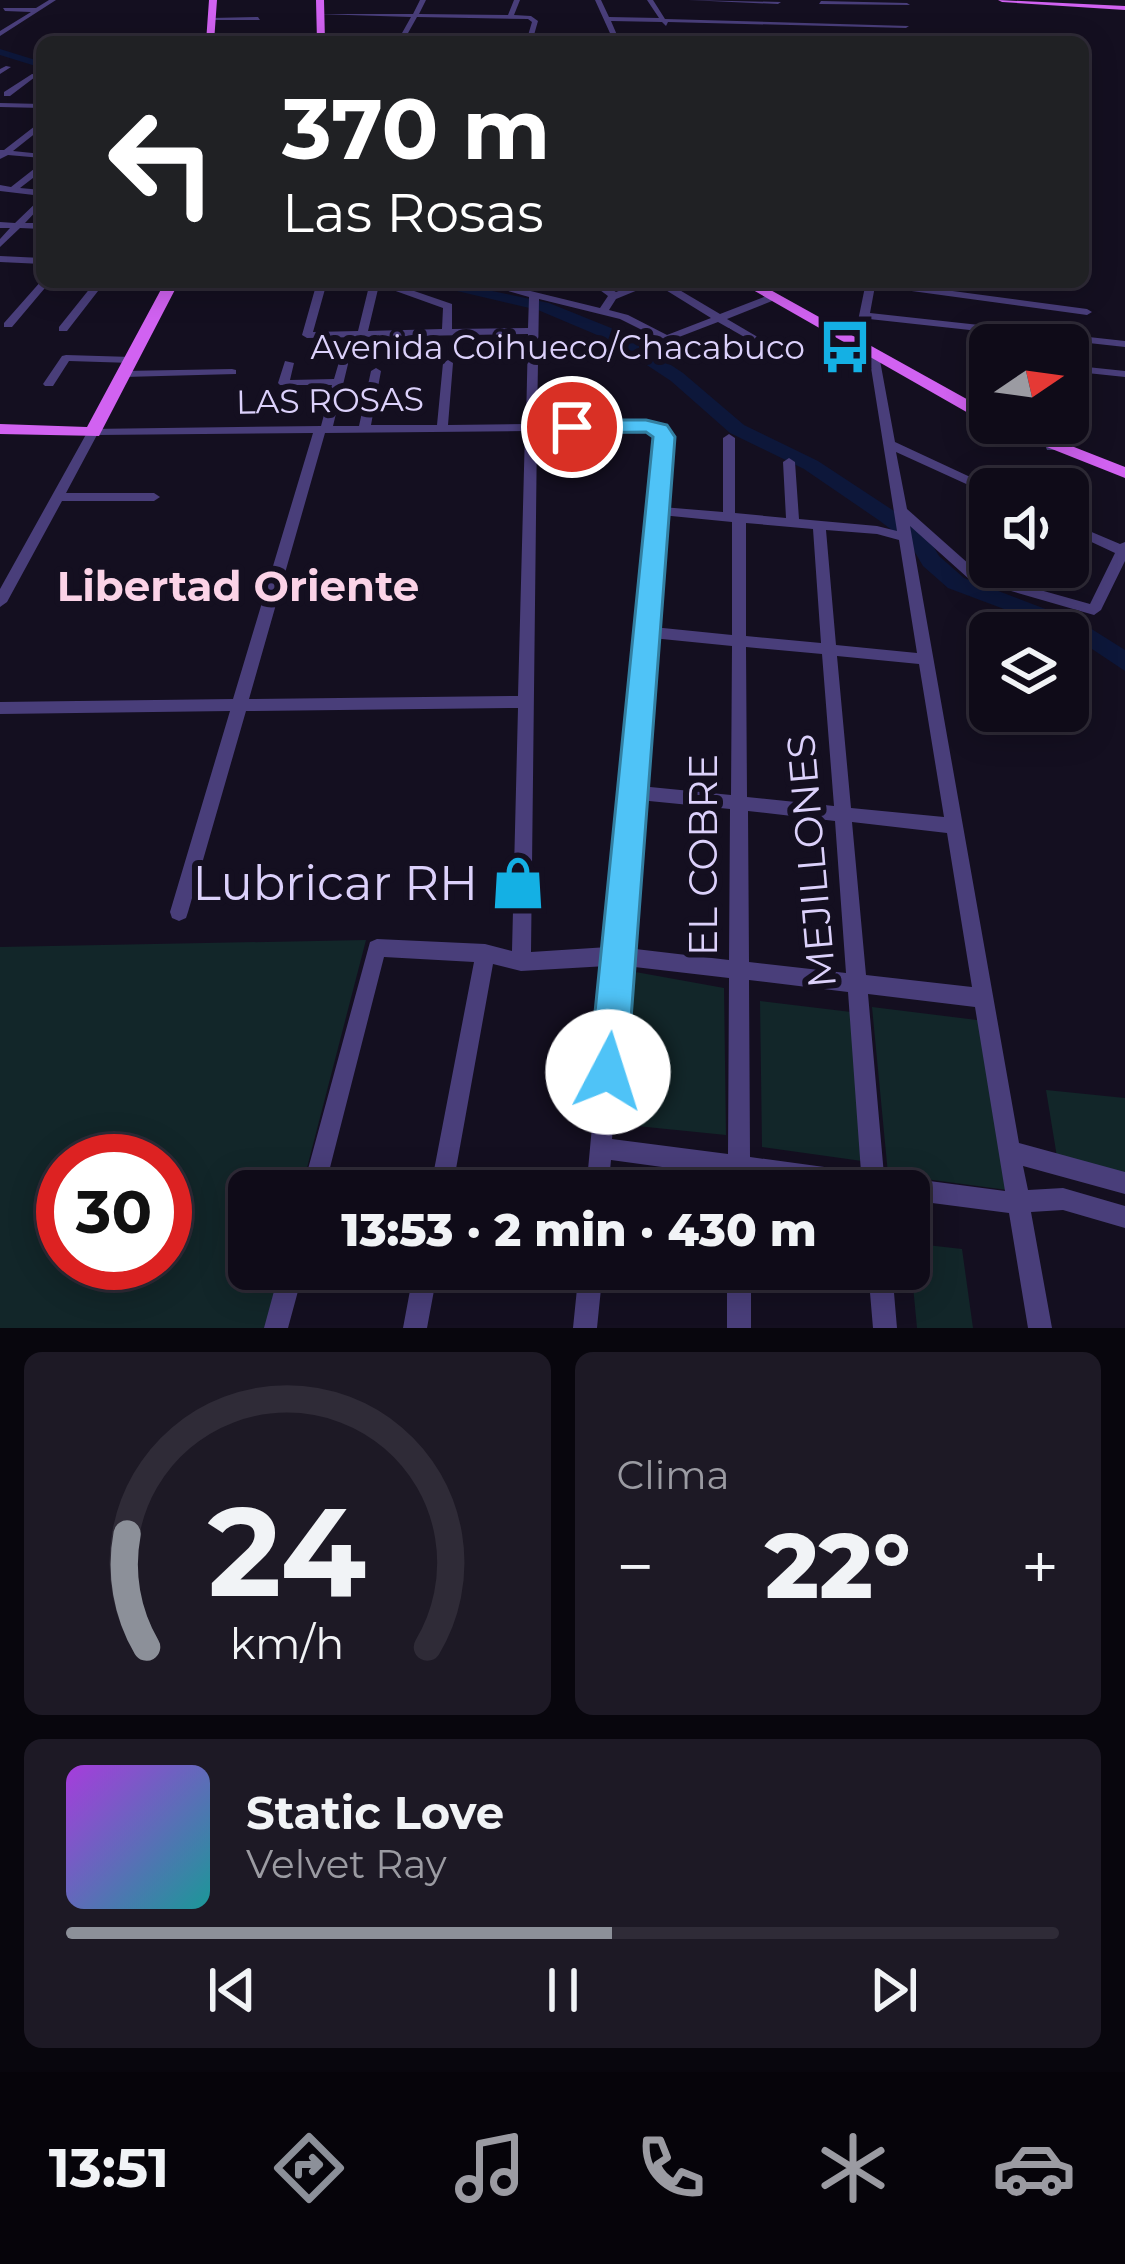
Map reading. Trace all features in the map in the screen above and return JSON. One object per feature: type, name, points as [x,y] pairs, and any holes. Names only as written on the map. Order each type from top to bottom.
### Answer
[{"type":"main road","points":[[210,36],[213,0]]},
{"type":"main road","points":[[320,0],[321,36]]},
{"type":"main road","points":[[1002,0],[1125,8]]},
{"type":"main road","points":[[93,432],[169,288]]},
{"type":"main road","points":[[756,288],[969,407]]},
{"type":"main road","name":"LAS ROSAS","points":[[1,431],[93,432]]},
{"type":"main road","points":[[1044,444],[1125,472]]},
{"type":"street","points":[[3,10],[19,0]]},
{"type":"street","points":[[0,34],[53,0]]},
{"type":"street","points":[[403,36],[423,0]]},
{"type":"street","points":[[510,17],[517,0]]},
{"type":"street","points":[[598,0],[613,36]]},
{"type":"street","points":[[650,0],[672,36]]},
{"type":"street","points":[[1061,0],[1101,3]]},
{"type":"street","points":[[700,21],[695,1],[778,1],[787,36]]},
{"type":"street","points":[[736,2],[742,36]]},
{"type":"street","points":[[828,24],[820,2],[907,2],[905,36]]},
{"type":"street","points":[[862,4],[866,25]]},
{"type":"street","points":[[3,10],[38,10]]},
{"type":"street","points":[[320,14],[532,18],[530,36]]},
{"type":"street","points":[[211,20],[258,19]]},
{"type":"street","points":[[606,19],[906,26]]},
{"type":"street","points":[[0,24],[15,24]]},
{"type":"street","points":[[844,24],[849,36]]},
{"type":"street","points":[[8,94],[36,76]]},
{"type":"street","points":[[0,104],[36,106]]},
{"type":"street","points":[[2,153],[36,129]]},
{"type":"street","points":[[2,153],[36,156]]},
{"type":"street","points":[[13,190],[36,172]]},
{"type":"street","points":[[0,188],[36,195]]},
{"type":"street","points":[[0,244],[36,203]]},
{"type":"street","points":[[0,225],[36,226]]},
{"type":"street","points":[[0,259],[36,261]]},
{"type":"street","points":[[8,325],[40,288]]},
{"type":"street","points":[[63,329],[95,288]]},
{"type":"street","points":[[320,288],[307,334],[535,331]]},
{"type":"street","points":[[362,334],[375,288]]},
{"type":"street","points":[[395,288],[448,306],[447,332]]},
{"type":"street","points":[[498,288],[534,302],[630,319],[665,339],[772,297]]},
{"type":"street","points":[[603,288],[615,296]]},
{"type":"street","points":[[603,312],[615,296],[638,288]]},
{"type":"street","points":[[665,288],[762,344]]},
{"type":"street","points":[[858,345],[870,288]]},
{"type":"street","points":[[947,288],[1087,312]]},
{"type":"street","points":[[521,962],[534,302]]},
{"type":"street","points":[[864,315],[969,327]]},
{"type":"street","points":[[1089,340],[1125,344]]},
{"type":"street","points":[[874,355],[1040,1328]]},
{"type":"street","points":[[49,384],[66,358],[128,367],[232,372]]},
{"type":"street","points":[[289,363],[284,382],[338,382]]},
{"type":"street","points":[[442,429],[448,363]]},
{"type":"street","points":[[179,912],[343,364]]},
{"type":"street","points":[[364,430],[376,371]]},
{"type":"street","points":[[1089,371],[1123,377]]},
{"type":"street","name":"LAS ROSAS","points":[[93,432],[659,430],[664,437],[658,512]]},
{"type":"street","points":[[0,602],[93,432]]},
{"type":"street","name":"EL COBRE","points":[[729,438],[739,641],[739,1170]]},
{"type":"street","points":[[890,444],[969,480]]},
{"type":"street","points":[[789,462],[793,523]]},
{"type":"street","points":[[57,497],[154,497]]},
{"type":"street","points":[[599,1170],[658,512],[819,525],[903,524],[974,576],[1094,610],[1124,549],[1089,535]]},
{"type":"street","name":"MEJILLONES","points":[[819,525],[872,1170]]},
{"type":"street","points":[[647,632],[926,659]]},
{"type":"street","points":[[0,708],[527,701]]},
{"type":"street","points":[[633,792],[955,826]]},
{"type":"street","points":[[319,1170],[377,948],[484,953],[521,962],[618,956],[984,998]]},
{"type":"street","points":[[445,1170],[484,953]]},
{"type":"street","points":[[601,1148],[763,1170]]},
{"type":"street","points":[[1010,1151],[1125,1183]]},
{"type":"street","points":[[930,1194],[1006,1202],[1063,1198],[1125,1217]]},
{"type":"street","points":[[276,1328],[286,1290]]},
{"type":"street","points":[[415,1328],[422,1290]]},
{"type":"street","points":[[585,1328],[589,1290]]},
{"type":"street","points":[[739,1290],[739,1328]]},
{"type":"street","points":[[882,1290],[885,1328]]},
{"type":"green space","points":[[366,940],[306,1170],[228,1170],[228,1290],[275,1290],[265,1328],[0,1328],[0,947]]},
{"type":"green space","points":[[630,971],[724,988],[726,1135],[617,1124]]},
{"type":"green space","points":[[760,1001],[851,1012],[862,1161],[762,1147]]},
{"type":"green space","points":[[872,1007],[985,1021],[1015,1191],[930,1180],[930,1170],[888,1170]]},
{"type":"green space","points":[[1046,1090],[1125,1098],[1125,1175],[1057,1157]]},
{"type":"green space","points":[[930,1245],[962,1249],[973,1328],[917,1328],[913,1290],[930,1290]]},
{"type":"waterway","points":[[0,52],[36,63]]},
{"type":"waterway","points":[[456,288],[543,306],[615,336],[677,377],[737,429],[811,465],[887,516],[918,539],[931,561],[956,583],[1074,629],[1125,662]]},
{"type":"place","name":"Avenida Coihueco/Chacabuco","points":[[845,347]]},
{"type":"place","name":"Lubricar RH","points":[[518,883]]},
{"type":"district","name":"Libertad Oriente","points":[[238,586]]},
{"type":"route","points":[[572,427],[646,426],[664,437],[608,1072]]}]
